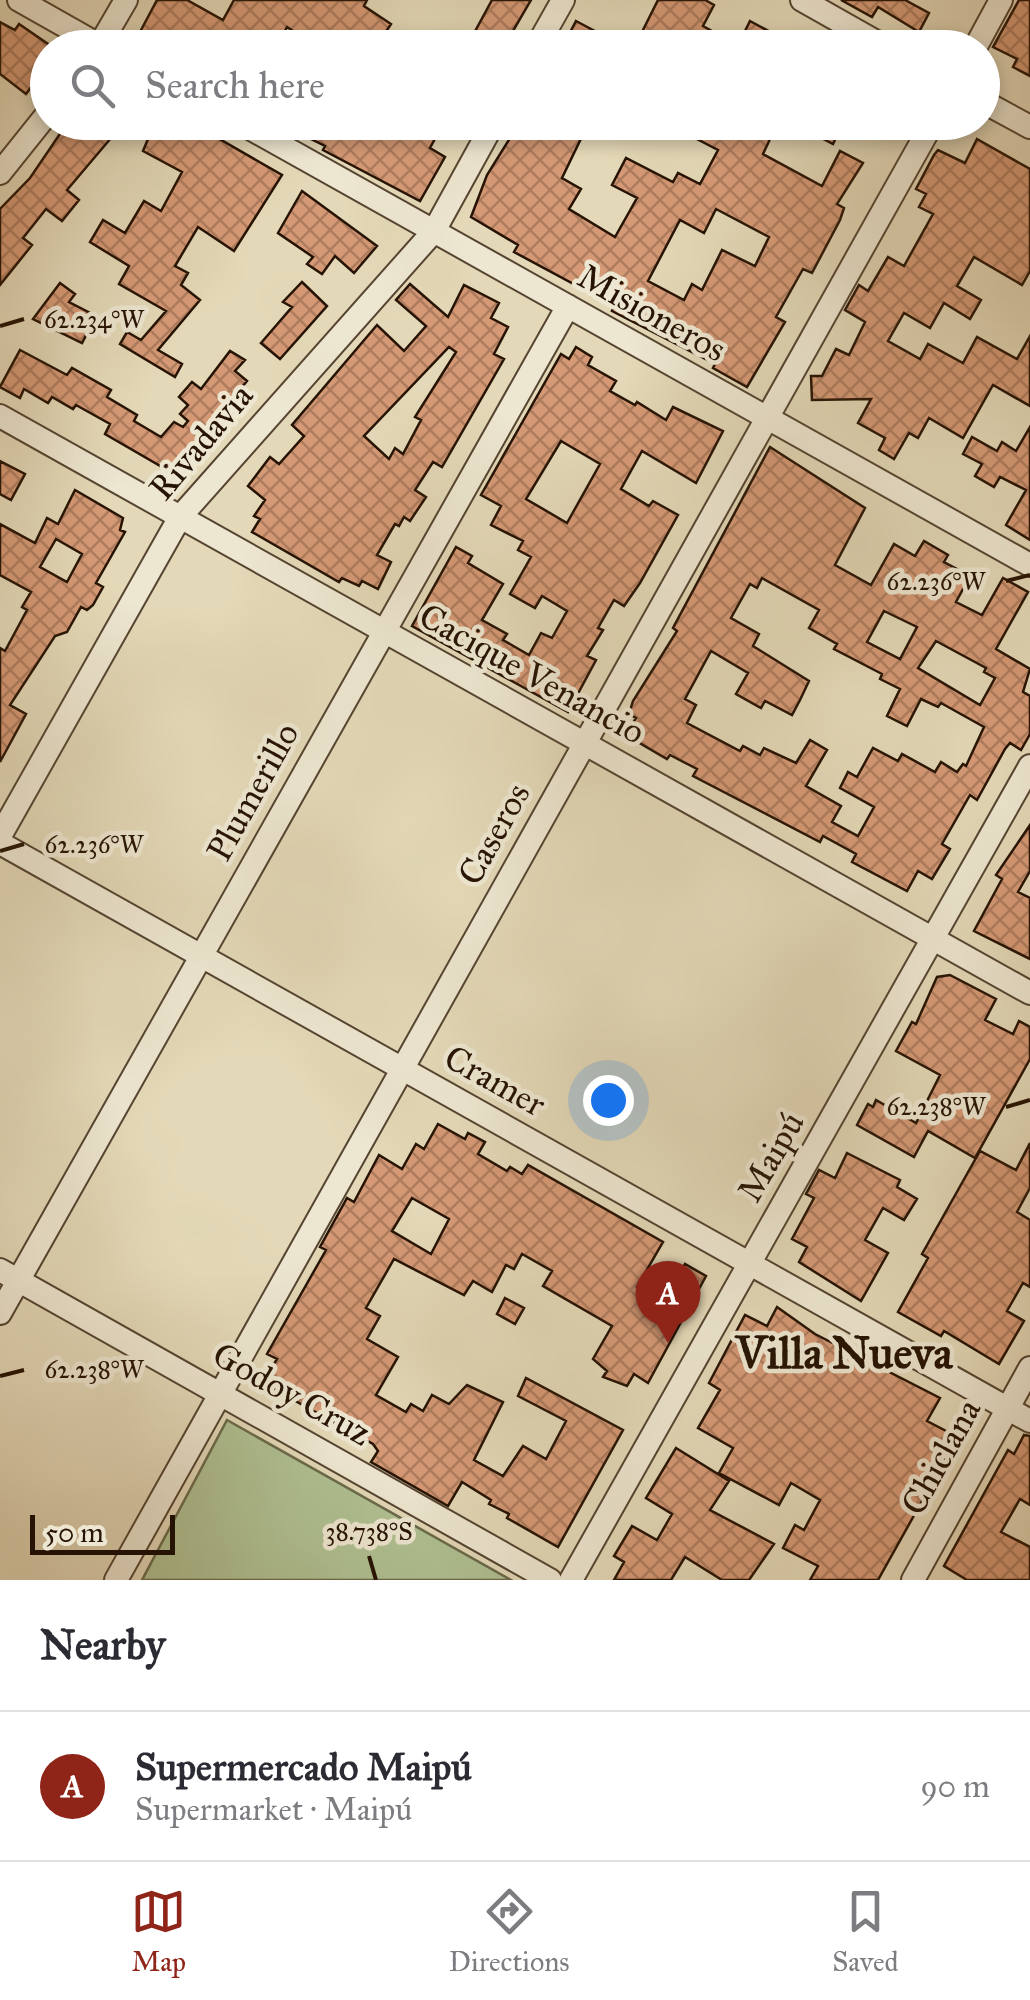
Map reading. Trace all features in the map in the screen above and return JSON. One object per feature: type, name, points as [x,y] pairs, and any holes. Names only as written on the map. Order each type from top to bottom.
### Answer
[{"type":"street","points":[[19,0],[71,30]]},
{"type":"street","points":[[110,30],[126,0]]},
{"type":"street","points":[[546,30],[563,0]]},
{"type":"street","points":[[802,0],[855,30]]},
{"type":"street","points":[[985,30],[1001,0]]},
{"type":"street","points":[[1000,110],[1030,127]]},
{"type":"street","points":[[0,173],[30,135]]},
{"type":"street","name":"Misioneros","points":[[270,140],[1030,565]]},
{"type":"street","name":"Rivadavia","points":[[0,839],[180,517],[434,231],[484,140]]},
{"type":"street","name":"Caseros","points":[[116,1580],[923,140]]},
{"type":"street","name":"Plumerillo","points":[[0,1313],[9,1275],[201,956],[568,306]]},
{"type":"street","name":"Cacique Venancio","points":[[0,416],[1030,993]]},
{"type":"street","name":"Maipú","points":[[570,1580],[1030,766]]},
{"type":"street","name":"Cramer","points":[[0,839],[1030,1421]]},
{"type":"street","name":"Godoy Cruz","points":[[9,1275],[550,1580]]},
{"type":"street","name":"Chiclana","points":[[912,1580],[1030,1368]]},
{"type":"green space","points":[[227,1420],[511,1580],[142,1580]]},
{"type":"building","points":[[157,0],[187,0],[223,20],[234,0],[367,0],[364,6],[391,24],[387,30],[141,30]]},
{"type":"building","points":[[492,0],[531,0],[514,30],[476,30]]},
{"type":"building","points":[[658,0],[705,0],[714,5],[703,26],[710,30],[643,30]]},
{"type":"building","points":[[841,0],[905,0],[929,13],[920,30],[878,7],[872,17]]},
{"type":"building","points":[[1019,0],[1030,0],[1030,76],[1013,67],[1017,59],[1000,50],[1000,34]]},
{"type":"building","points":[[576,21],[593,30],[571,30]]},
{"type":"building","points":[[750,21],[767,30],[746,30]]},
{"type":"building","points":[[0,22],[15,30],[19,24],[30,32],[30,89],[26,94],[0,74]]},
{"type":"building","points":[[56,140],[109,140],[67,190],[79,200],[62,221],[46,209],[23,238],[32,245],[0,285],[0,209],[30,178]]},
{"type":"building","points":[[148,140],[221,140],[282,175],[234,251],[198,227],[175,266],[188,273],[181,285],[200,300],[158,350],[182,364],[175,377],[120,344],[127,332],[141,340],[166,311],[119,284],[129,266],[90,242],[103,220],[125,233],[144,201],[161,211],[182,172],[143,151]]},
{"type":"building","points":[[313,140],[434,140],[430,148],[445,157],[420,201],[323,150],[325,146]]},
{"type":"building","points":[[509,140],[580,140],[562,178],[581,189],[569,209],[615,237],[637,198],[612,185],[626,158],[673,182],[678,173],[700,184],[718,150],[699,140],[770,140],[763,154],[822,186],[840,151],[863,163],[837,204],[844,208],[840,220],[812,273],[803,269],[776,317],[785,322],[747,387],[713,368],[715,364],[612,311],[617,300],[587,282],[583,289],[514,252],[518,245],[471,217],[487,175]],"holes":[[[716,209],[769,237],[755,266],[722,250],[702,290],[692,284],[684,300],[648,281],[680,220],[704,233]]]},
{"type":"building","points":[[979,140],[1030,169],[1030,271],[1022,285],[974,257],[957,286],[981,300],[970,319],[944,303],[930,328],[904,313],[888,341],[920,359],[928,344],[963,363],[977,337],[1017,359],[1030,336],[1030,406],[993,385],[963,438],[929,418],[918,438],[909,433],[894,459],[879,450],[885,438],[858,423],[871,399],[812,400],[811,376],[822,376],[836,349],[849,355],[865,322],[845,310],[859,285],[868,291],[888,257],[904,266],[933,214],[919,207],[926,194],[916,189],[934,155],[938,150],[965,163]]},
{"type":"building","points":[[302,191],[377,246],[354,273],[335,256],[322,274],[307,264],[313,257],[278,233]]},
{"type":"building","points":[[302,282],[327,306],[280,359],[261,343],[292,307],[283,302]]},
{"type":"building","points":[[60,283],[75,294],[69,302],[96,316],[82,343],[33,319]]},
{"type":"building","points":[[410,284],[448,317],[464,285],[499,303],[491,318],[508,327],[494,354],[504,359],[442,467],[433,462],[415,490],[426,497],[410,521],[404,517],[399,526],[395,524],[377,555],[391,562],[378,589],[362,581],[359,586],[342,578],[339,582],[252,532],[260,519],[254,516],[265,500],[248,486],[270,457],[279,464],[304,436],[292,425],[377,325],[404,351],[426,326],[396,300]],"holes":[[[449,347],[456,352],[415,417],[421,420],[403,454],[395,448],[389,459],[364,436]]]},
{"type":"building","points":[[576,347],[592,357],[588,365],[616,381],[610,391],[666,420],[673,407],[723,431],[696,483],[642,451],[621,489],[649,506],[653,501],[678,515],[624,606],[614,600],[598,628],[603,630],[587,656],[596,660],[568,712],[412,626],[456,547],[472,556],[468,563],[503,584],[482,620],[507,634],[503,640],[529,655],[541,633],[552,638],[567,611],[542,596],[535,608],[510,594],[531,557],[518,550],[523,541],[491,525],[501,506],[481,495],[561,354],[569,359]],"holes":[[[561,441],[600,464],[567,523],[526,499]]]},
{"type":"building","points":[[20,350],[67,375],[72,368],[111,390],[107,397],[137,415],[134,421],[161,437],[174,422],[183,427],[188,421],[180,414],[188,405],[179,397],[192,382],[201,389],[230,351],[245,360],[235,371],[247,381],[233,398],[240,404],[204,448],[201,445],[184,475],[171,468],[169,471],[105,434],[110,424],[76,405],[73,409],[52,397],[48,403],[24,389],[20,398],[0,387]]},
{"type":"building","points":[[1030,427],[1030,540],[1006,525],[1026,490],[1000,477],[994,487],[975,476],[982,464],[963,454],[972,437],[997,451],[1002,442],[1016,451]]},
{"type":"building","points":[[770,447],[865,508],[835,565],[871,585],[894,544],[915,556],[924,541],[948,555],[944,562],[970,576],[956,602],[982,615],[1003,578],[1028,592],[996,649],[1030,669],[1023,692],[1030,696],[1030,734],[1021,750],[1010,743],[1005,749],[977,800],[970,795],[942,844],[950,849],[932,879],[918,871],[907,891],[852,862],[856,854],[823,836],[820,842],[693,776],[697,769],[670,755],[667,759],[626,735],[636,718],[629,714],[633,701],[677,631],[673,628]],"holes":[[[762,578],[819,610],[809,628],[837,644],[834,649],[882,674],[880,679],[900,689],[887,716],[907,726],[921,699],[938,707],[941,703],[984,727],[966,766],[963,764],[957,772],[941,762],[935,772],[902,754],[898,761],[873,748],[857,777],[848,772],[840,788],[874,807],[858,836],[832,822],[841,806],[806,786],[827,750],[810,740],[796,763],[764,748],[760,755],[743,746],[740,751],[687,723],[696,705],[685,699],[711,651],[748,673],[736,694],[761,708],[765,701],[792,715],[800,700],[809,681],[753,646],[759,634],[731,618],[750,584],[757,588]],[[884,611],[917,627],[900,659],[867,642]],[[936,641],[986,668],[984,672],[995,678],[980,705],[918,668]]]},
{"type":"building","points":[[0,461],[25,474],[11,500],[0,494]]},
{"type":"building","points":[[75,490],[123,518],[120,530],[125,532],[96,583],[103,587],[93,605],[87,610],[81,607],[67,632],[55,636],[10,705],[26,714],[0,762],[0,648],[5,651],[27,610],[22,607],[31,592],[0,575],[0,524],[35,543],[47,518],[58,524]],"holes":[[[56,539],[82,554],[67,582],[40,567]]]},
{"type":"building","points":[[1030,825],[1030,871],[1018,892],[1030,898],[1030,959],[974,931],[1002,879],[996,875]]},
{"type":"building","points":[[950,975],[996,999],[985,1020],[1013,1034],[1019,1021],[1030,1027],[1030,1059],[975,1158],[928,1131],[914,1157],[857,1125],[868,1104],[873,1107],[876,1100],[916,1123],[940,1075],[896,1051],[912,1022],[916,1024],[937,977]]},
{"type":"building","points":[[438,1124],[465,1139],[468,1133],[485,1142],[478,1154],[507,1171],[510,1167],[522,1174],[528,1165],[663,1242],[637,1287],[663,1302],[685,1264],[706,1276],[648,1383],[634,1374],[627,1386],[603,1377],[607,1371],[593,1359],[612,1326],[543,1286],[552,1271],[522,1254],[514,1269],[506,1265],[492,1292],[473,1281],[464,1295],[394,1259],[366,1308],[380,1316],[367,1339],[398,1357],[376,1395],[406,1412],[411,1404],[423,1411],[432,1395],[449,1404],[467,1385],[503,1402],[474,1460],[503,1476],[523,1446],[546,1459],[566,1421],[518,1396],[526,1378],[623,1430],[558,1547],[507,1518],[509,1514],[462,1482],[448,1506],[371,1462],[378,1451],[373,1444],[263,1383],[277,1359],[267,1354],[326,1250],[320,1247],[347,1198],[354,1202],[379,1155],[402,1169],[416,1144],[424,1149]],"holes":[[[412,1198],[449,1219],[431,1254],[392,1231]]]},
{"type":"building","points":[[1030,1143],[1030,1188],[1017,1212],[1030,1220],[1030,1287],[1023,1283],[1007,1311],[1024,1321],[999,1364],[944,1331],[941,1336],[898,1312],[928,1258],[922,1254],[980,1151],[1016,1170]]},
{"type":"building","points":[[847,1153],[900,1180],[897,1187],[917,1199],[904,1220],[883,1208],[865,1240],[888,1253],[861,1301],[799,1262],[807,1247],[792,1239],[814,1198],[806,1194],[819,1170],[835,1178]]},
{"type":"building","points":[[505,1298],[524,1308],[515,1324],[497,1314]]},
{"type":"building","points":[[777,1307],[815,1334],[940,1398],[927,1421],[948,1432],[945,1437],[955,1442],[878,1580],[810,1580],[818,1566],[783,1548],[795,1525],[804,1530],[820,1500],[791,1483],[779,1505],[719,1473],[733,1448],[698,1428],[720,1390],[709,1383],[745,1315],[767,1326]]},
{"type":"building","points":[[1024,1435],[1030,1436],[1030,1505],[1020,1499],[1001,1532],[1030,1547],[1030,1580],[967,1580],[944,1566],[1008,1450],[1014,1454]]},
{"type":"building","points":[[676,1448],[729,1481],[710,1510],[774,1544],[749,1580],[722,1580],[685,1557],[671,1580],[614,1580],[624,1562],[614,1556],[632,1526],[657,1540],[672,1514],[646,1498]]},
{"type":"place","name":"Supermercado Maipú","points":[[668,1343]]},
{"type":"district","name":"Villa Nueva","points":[[844,1352]]}]
